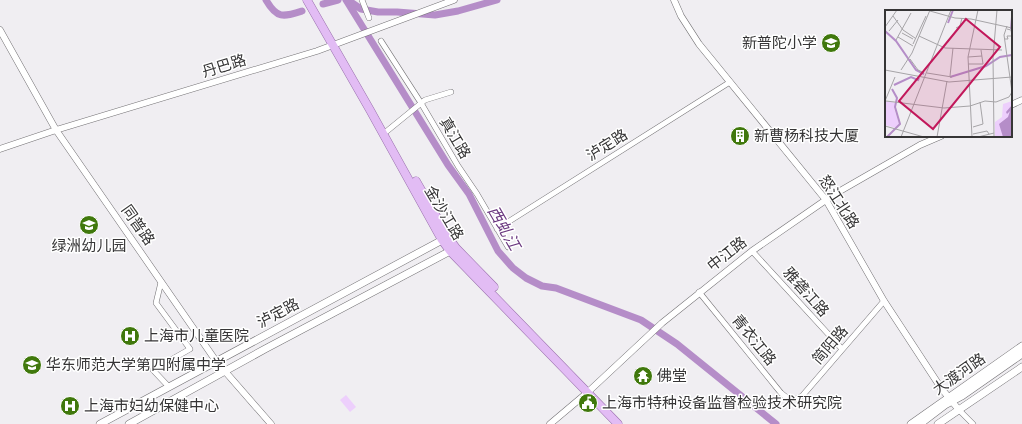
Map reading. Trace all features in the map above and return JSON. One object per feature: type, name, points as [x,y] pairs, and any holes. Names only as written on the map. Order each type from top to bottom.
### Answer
[{"type":"main road","name":"金沙江路","points":[[307,0],[387,131],[445,238]]},
{"type":"main road","name":"金沙江路","points":[[312,0],[335,44],[453,250],[624,424]]},
{"type":"main road","name":"泸定路","points":[[100,424],[445,238]]},
{"type":"main road","name":"泸定路","points":[[129,424],[272,345],[453,250]]},
{"type":"main road","name":"大渡河路","points":[[920,424],[950,399],[1022,346]]},
{"type":"main road","name":"大渡河路","points":[[911,424],[950,399],[962,396],[1022,354]]},
{"type":"main road","name":"大渡河路","points":[[938,424],[1022,367]]},
{"type":"main road","points":[[990,388],[1003,368]]},
{"type":"main road","name":"金沙江路","points":[[589,390],[618,424]]},
{"type":"street","name":"丹巴路","points":[[0,149],[56,130],[335,44],[454,0]]},
{"type":"street","name":"怒江北路","points":[[674,0],[689,30],[826,200],[884,301],[950,399],[973,424]]},
{"type":"street","points":[[363,2],[369,18]]},
{"type":"street","name":"同普路","points":[[0,30],[56,130],[216,361],[271,424]]},
{"type":"street","name":"真江路","points":[[381,41],[508,247]]},
{"type":"street","name":"泸定路","points":[[497,228],[730,82]]},
{"type":"street","points":[[387,131],[425,100],[451,92]]},
{"type":"street","points":[[1012,105],[1022,100]]},
{"type":"street","name":"中江路","points":[[550,424],[662,323],[752,250],[826,200],[920,145],[939,137]]},
{"type":"street","name":"雅砻江路","points":[[752,250],[842,349]]},
{"type":"street","points":[[161,282],[156,303],[190,349],[154,370],[169,387]]},
{"type":"street","name":"青衣江路","points":[[699,292],[781,393],[792,400]]},
{"type":"street","name":"简阳路","points":[[792,400],[798,399],[803,395],[884,301]]},
{"type":"shaded area","points":[[346,395],[356,407],[350,412],[340,400]]},
{"type":"waterway","points":[[266,0],[274,11],[281,15],[302,11]]},
{"type":"waterway","points":[[323,4],[338,0]]},
{"type":"waterway","name":"西虬江","points":[[346,0],[448,165],[469,194],[498,251],[513,268],[526,278],[542,286],[556,288],[641,320],[677,344],[776,424]]},
{"type":"waterway","points":[[348,0],[361,9],[378,12],[435,15],[458,11],[497,0]]},
{"type":"place","name":"新普陀小学","points":[[831,43]]},
{"type":"place","name":"新曹杨科技大厦","points":[[740,136]]},
{"type":"place","name":"绿洲幼儿园","points":[[89,225]]},
{"type":"place","name":"上海市儿童医院","points":[[130,336]]},
{"type":"place","name":"华东师范大学第四附属中学","points":[[32,365]]},
{"type":"place","name":"佛堂","points":[[643,376]]},
{"type":"place","name":"上海市特种设备监督检验技术研究院","points":[[588,403]]},
{"type":"place","name":"上海市妇幼保健中心","points":[[70,406]]}]
